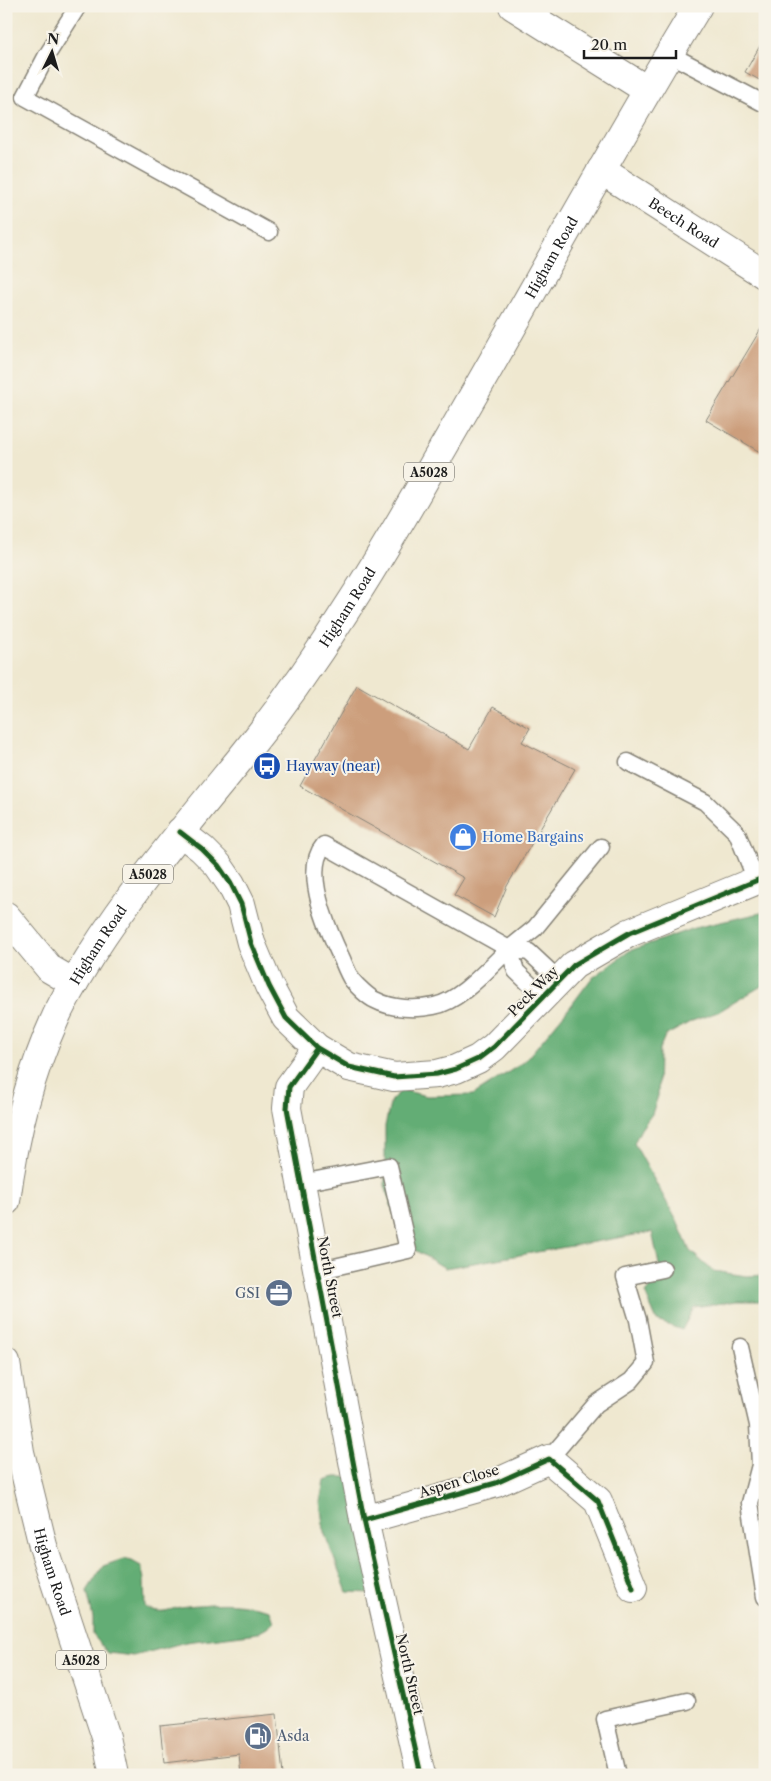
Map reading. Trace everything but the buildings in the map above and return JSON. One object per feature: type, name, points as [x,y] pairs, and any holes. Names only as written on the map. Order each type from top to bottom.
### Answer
[{"type":"street","points":[[513,6],[647,90]]},
{"type":"street","name":"Higham Road","points":[[6,1201],[9,1176],[27,1095],[40,1054],[55,1017],[74,983],[127,901],[180,832],[249,748],[304,674],[347,609],[390,540],[496,358],[647,90],[698,6]]},
{"type":"street","name":"Beech Road","points":[[602,170],[765,275]]},
{"type":"street","points":[[180,832],[202,849],[218,865],[231,884],[241,904],[251,943],[269,986],[286,1018],[317,1048]]},
{"type":"street","name":"Peck Way","points":[[317,1048],[349,1067],[394,1078],[437,1074],[456,1069],[478,1059],[494,1047],[574,965],[629,933],[760,879]]},
{"type":"street","points":[[6,916],[50,969],[74,983]]},
{"type":"street","name":"North Street","points":[[317,1048],[289,1087],[287,1108],[364,1520],[421,1775]]},
{"type":"street","name":"Higham Road","points":[[6,1364],[20,1452],[43,1546],[106,1737],[114,1775]]},
{"type":"street","points":[[549,1458],[598,1501],[633,1588]]},
{"type":"street","name":"Aspen Close","points":[[364,1520],[496,1483],[549,1458]]},
{"type":"lane","points":[[78,6],[47,55],[25,96],[269,232]]},
{"type":"lane","points":[[669,54],[765,104]]},
{"type":"lane","points":[[628,762],[705,802],[737,833],[760,879]]},
{"type":"lane","points":[[551,988],[529,952],[509,949],[324,845],[318,852],[316,874],[319,906],[330,935],[352,980],[374,1000],[403,1008],[436,1006],[459,994],[509,949],[535,928],[601,847]]},
{"type":"lane","points":[[509,949],[516,971],[551,988]]},
{"type":"lane","points":[[301,1183],[389,1166],[408,1250],[317,1271]]},
{"type":"lane","points":[[549,1458],[596,1404],[631,1381],[646,1363],[638,1320],[626,1276],[663,1269]]},
{"type":"lane","points":[[740,1347],[758,1426],[760,1465],[750,1503],[765,1597]]},
{"type":"lane","points":[[618,1775],[606,1719],[687,1701]]},
{"type":"green space","points":[[765,912],[765,984],[718,1012],[692,1021],[665,1036],[659,1050],[658,1096],[652,1114],[634,1143],[677,1221],[690,1251],[713,1271],[747,1276],[765,1275],[765,1301],[737,1301],[694,1307],[682,1330],[657,1321],[645,1293],[661,1274],[652,1232],[445,1268],[413,1249],[398,1227],[385,1186],[385,1126],[391,1100],[402,1090],[427,1096],[473,1095],[524,1062],[591,979],[629,951],[694,928]]},
{"type":"green space","points":[[335,1477],[351,1477],[381,1528],[384,1555],[371,1593],[347,1592],[324,1532],[320,1502],[324,1480]]},
{"type":"green space","points":[[123,1559],[141,1566],[144,1579],[145,1607],[151,1610],[161,1611],[218,1603],[240,1604],[270,1610],[274,1622],[258,1633],[186,1642],[134,1656],[108,1653],[93,1635],[93,1618],[87,1591],[103,1566]]},
{"type":"cycle path","points":[[180,832],[202,849],[218,865],[231,884],[241,904],[251,943],[269,986],[286,1018],[317,1048],[349,1067],[394,1077],[437,1074],[456,1069],[478,1059],[494,1047],[574,965],[629,933],[765,877]]},
{"type":"cycle path","points":[[317,1048],[289,1087],[287,1108],[364,1520],[421,1775]]},
{"type":"cycle path","points":[[364,1520],[496,1483],[549,1459],[598,1501],[633,1588]]},
{"type":"place","name":"Hayway (near)","points":[[267,766]]},
{"type":"place","name":"Home Bargains","points":[[463,837]]},
{"type":"place","name":"GSI","points":[[279,1293]]},
{"type":"place","name":"Asda","points":[[258,1736]]}]
